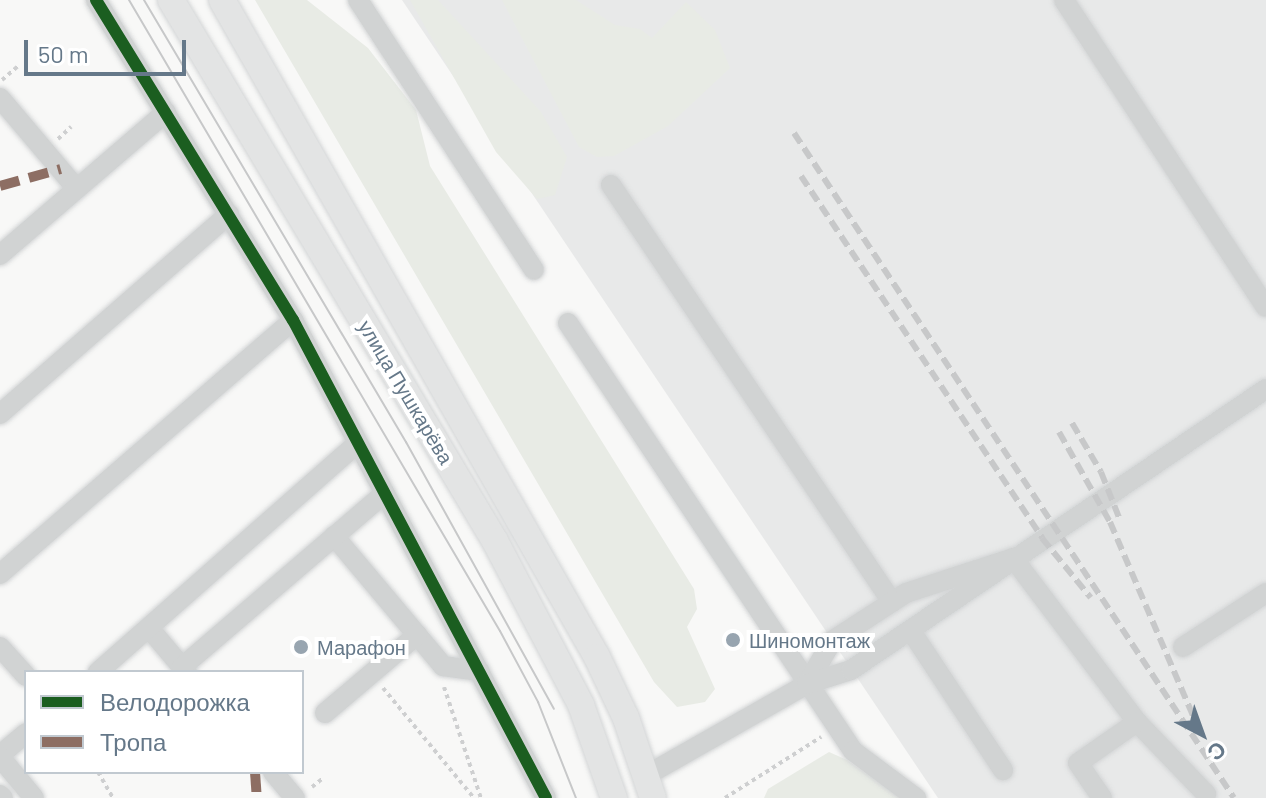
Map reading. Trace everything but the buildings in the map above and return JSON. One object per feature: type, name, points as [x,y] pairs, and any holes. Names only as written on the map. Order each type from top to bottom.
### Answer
[{"type":"main road","name":"улица Пушкарёва","points":[[171,0],[525,594],[581,705],[614,798]]},
{"type":"main road","name":"улица Пушкарёва","points":[[222,0],[555,580],[609,681],[650,786]]},
{"type":"street","points":[[96,0],[293,320],[546,798]]},
{"type":"street","points":[[358,0],[534,270]]},
{"type":"street","points":[[1064,0],[1266,307]]},
{"type":"street","points":[[0,98],[77,189]]},
{"type":"street","points":[[0,255],[166,112]]},
{"type":"street","points":[[611,185],[892,602]]},
{"type":"street","points":[[0,414],[229,214]]},
{"type":"street","points":[[0,574],[293,320]]},
{"type":"street","points":[[568,323],[853,751],[916,798]]},
{"type":"street","points":[[650,786],[807,684],[851,670],[1266,389]]},
{"type":"street","points":[[100,670],[358,443]]},
{"type":"street","points":[[149,628],[184,669],[385,493]]},
{"type":"street","points":[[334,536],[443,666],[480,671]]},
{"type":"street","points":[[807,684],[832,641],[892,602],[1013,558]]},
{"type":"street","points":[[1013,558],[1137,722],[1206,794]]},
{"type":"street","points":[[1183,647],[1266,593]]},
{"type":"street","points":[[911,631],[1003,770]]},
{"type":"street","points":[[325,713],[417,635]]},
{"type":"street","points":[[0,647],[24,674]]},
{"type":"street","points":[[1102,798],[1078,763],[1137,722]]},
{"type":"street","points":[[24,735],[0,756],[34,798]]},
{"type":"street","points":[[275,774],[295,798]]},
{"type":"path","points":[[0,81],[18,66]]},
{"type":"path","points":[[443,666],[441,677],[481,798]]},
{"type":"path","points":[[371,674],[474,798]]},
{"type":"path","points":[[725,798],[837,727]]},
{"type":"path","points":[[99,774],[113,798]]},
{"type":"shaded area","points":[[255,0],[307,0],[368,48],[416,110],[430,166],[694,589],[697,609],[687,627],[715,689],[705,702],[677,707],[654,682]]},
{"type":"shaded area","points":[[402,0],[1266,0],[1266,798],[938,798]]},
{"type":"shaded area","points":[[410,0],[438,0],[541,112],[567,157],[555,195],[537,199],[496,152]]},
{"type":"shaded area","points":[[502,0],[576,0],[615,25],[640,29],[652,38],[686,2],[715,30],[730,68],[668,126],[614,156],[597,157],[579,147]]},
{"type":"shaded area","points":[[829,752],[847,760],[901,798],[764,798],[768,789]]},
{"type":"tram line","points":[[129,0],[500,631],[538,702],[576,798]]},
{"type":"tram line","points":[[144,0],[406,442],[554,709]]},
{"type":"railway","points":[[794,133],[1234,798]]},
{"type":"railway","points":[[801,176],[1042,538],[1091,598]]},
{"type":"railway","points":[[1072,423],[1101,472],[1120,520]]},
{"type":"railway","points":[[1059,432],[1110,522],[1195,720]]},
{"type":"marked path","points":[[0,186],[61,169]]},
{"type":"marked path","points":[[255,774],[257,798]]},
{"type":"cycle path","points":[[96,0],[293,320],[546,798]]},
{"type":"place","name":"Шиномонтаж","points":[[733,640]]},
{"type":"place","name":"Марафон","points":[[301,647]]}]
